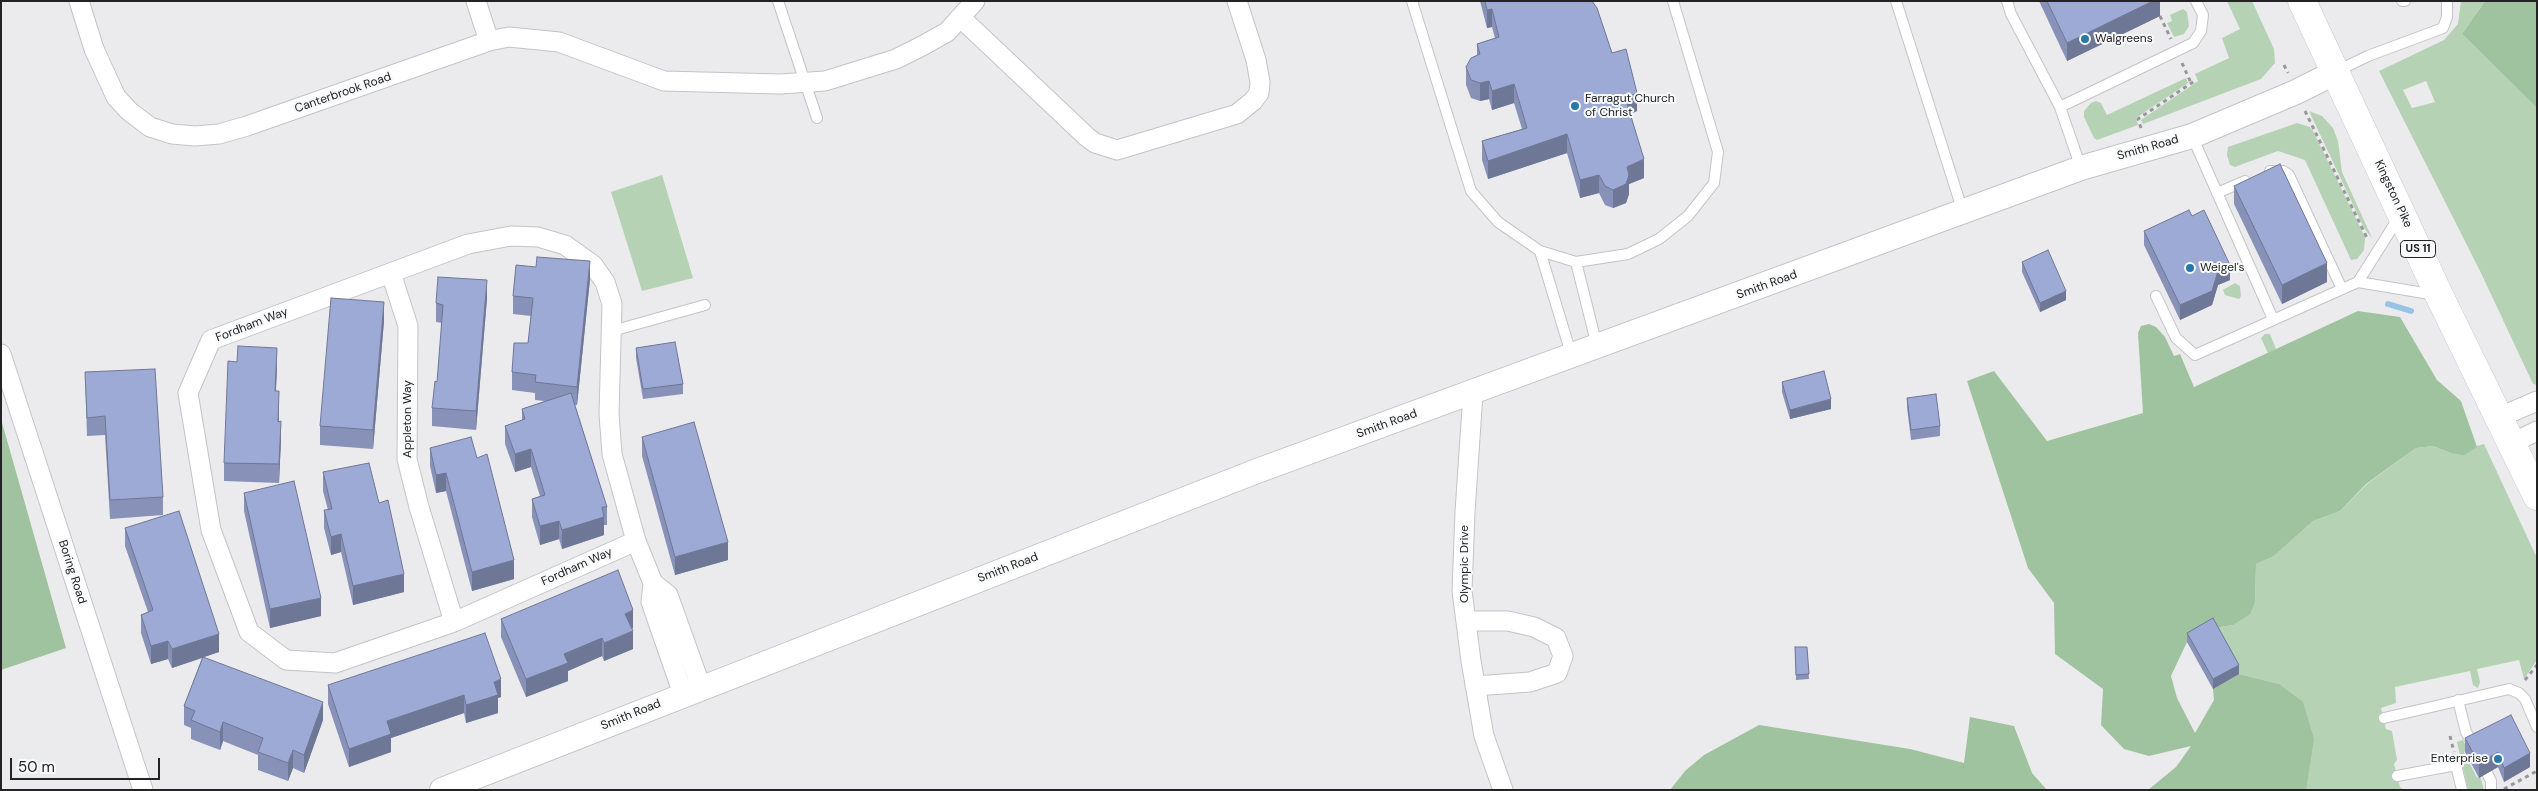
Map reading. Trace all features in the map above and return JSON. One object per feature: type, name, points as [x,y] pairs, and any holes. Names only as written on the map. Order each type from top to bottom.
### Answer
[{"type":"main road","name":"Kingston Pike","points":[[2302,1],[2537,496]]},
{"type":"street","name":"Canterbrook Road","points":[[79,1],[97,58],[116,97],[129,111],[150,127],[172,134],[195,136],[219,134],[247,126],[488,41],[509,37],[559,42],[587,50],[655,79],[780,84],[825,81],[896,59],[947,32],[975,1]]},
{"type":"street","points":[[476,1],[488,41]]},
{"type":"street","points":[[961,18],[1095,143],[1117,150],[1236,114],[1253,101],[1258,93],[1260,82],[1256,60],[1237,1]]},
{"type":"street","name":"Smith Road","points":[[442,790],[1257,471],[1572,357],[2082,168],[2192,136],[2296,92],[2336,72]]},
{"type":"street","name":"Fordham Way","points":[[636,541],[454,622],[335,663],[286,660],[248,632],[211,530],[188,393],[211,340],[468,244],[511,236],[547,240],[565,245],[593,265],[605,282],[612,304],[609,414],[612,454],[636,541],[653,583],[651,602],[673,637],[692,691]]},
{"type":"street","name":"Appleton Way","points":[[391,273],[408,326],[407,459],[419,507],[454,622]]},
{"type":"street","name":"Boring Road","points":[[1,354],[143,790]]},
{"type":"street","name":"Olympic Drive","points":[[1473,393],[1463,581],[1466,621],[1484,736],[1502,790]]},
{"type":"street","points":[[2500,417],[2537,400]]},
{"type":"street","points":[[2512,443],[2537,431]]},
{"type":"street","points":[[1466,621],[1508,621],[1534,627],[1556,638],[1563,656],[1557,673],[1530,682],[1475,686]]},
{"type":"lane","points":[[778,1],[816,118]]},
{"type":"lane","points":[[1412,1],[1471,192],[1498,222],[1540,251],[1576,262],[1628,254],[1659,239],[1688,216],[1714,182],[1718,152],[1673,1]]},
{"type":"lane","points":[[1896,1],[1963,212]]},
{"type":"lane","points":[[2007,1],[2060,106],[2082,168]]},
{"type":"lane","points":[[2060,106],[2194,43],[2201,31],[2203,15],[2196,1]]},
{"type":"lane","points":[[2336,72],[2368,56],[2443,28],[2447,17],[2447,1]]},
{"type":"lane","points":[[2192,136],[2273,319]]},
{"type":"lane","points":[[2217,193],[2255,177],[2276,170],[2283,170],[2289,175],[2342,289]]},
{"type":"lane","points":[[2358,282],[2402,212]]},
{"type":"lane","points":[[1540,251],[1572,357]]},
{"type":"lane","points":[[1576,262],[1597,347]]},
{"type":"lane","points":[[2156,296],[2176,338],[2195,355],[2358,282],[2440,295]]},
{"type":"lane","points":[[612,331],[705,306]]},
{"type":"lane","points":[[2384,718],[2501,690],[2514,690],[2525,699],[2537,727]]},
{"type":"lane","points":[[2458,700],[2466,732],[2491,781],[2491,790]]},
{"type":"lane","points":[[2397,776],[2456,765],[2462,790]]},
{"type":"path","points":[[2284,65],[2375,255]]},
{"type":"path","points":[[2141,128],[2138,119],[2196,80]]},
{"type":"path","points":[[2500,790],[2537,771]]},
{"type":"green space","points":[[2227,1],[2252,1],[2274,49],[2275,63],[2261,79],[2143,124],[2141,120],[2198,81],[2195,74],[2229,58],[2222,38],[2240,29]]},
{"type":"green space","points":[[2461,1],[2485,1],[2462,34],[2537,108],[2537,385],[2533,384],[2481,273],[2379,71],[2444,40],[2458,24]],"holes":[[[2426,81],[2435,102],[2412,108],[2403,90]]]},
{"type":"green space","points":[[2485,1],[2537,1],[2537,108],[2462,34]]},
{"type":"green space","points":[[2183,9],[2187,12],[2189,26],[2184,34],[2174,37],[2167,23],[2172,21],[2170,15]]},
{"type":"green space","points":[[2186,78],[2188,83],[2136,118],[2138,125],[2097,140],[2094,138],[2084,117],[2084,111],[2091,103],[2096,101],[2101,103],[2107,115]]},
{"type":"green space","points":[[2309,111],[2322,116],[2333,128],[2338,141],[2342,172],[2372,238],[2364,228]]},
{"type":"green space","points":[[2297,123],[2310,127],[2313,131],[2365,237],[2364,250],[2357,259],[2351,260],[2305,160],[2278,151],[2235,167],[2230,165],[2227,155],[2228,147]]},
{"type":"green space","points":[[662,175],[693,278],[642,291],[611,192]]},
{"type":"green space","points":[[2235,283],[2240,286],[2241,296],[2239,299],[2225,295],[2223,290]]},
{"type":"green space","points":[[2358,311],[2400,317],[2437,380],[2461,401],[2477,447],[2464,455],[2451,453],[2433,446],[2416,448],[2366,484],[2340,511],[2313,521],[2274,556],[2256,564],[2255,602],[2250,614],[2233,625],[2213,628],[2187,642],[2171,676],[2177,698],[2195,733],[2214,700],[2213,689],[2239,674],[2279,684],[2303,702],[2314,739],[2306,790],[2148,790],[2176,767],[2191,746],[2149,756],[2124,749],[2101,725],[2103,689],[2055,654],[2054,603],[2028,568],[1967,381],[1994,371],[2047,441],[2143,413],[2138,333],[2141,326],[2149,324],[2156,327],[2165,337],[2174,356],[2180,354],[2194,387]]},
{"type":"green space","points":[[2265,334],[2270,334],[2276,349],[2268,353],[2261,338]]},
{"type":"green space","points":[[1,419],[66,648],[1,670]]},
{"type":"green space","points":[[2484,444],[2537,558],[2537,660],[2524,679],[2519,660],[2477,669],[2480,682],[2478,688],[2473,685],[2470,671],[2395,687],[2396,703],[2381,708],[2386,729],[2392,731],[2397,760],[2394,764],[2400,787],[2404,790],[2306,790],[2279,684],[2239,674],[2213,628],[2233,625],[2255,602],[2256,564],[2274,556],[2313,521],[2340,511],[2367,484],[2416,448],[2433,446],[2451,453]]},
{"type":"green space","points":[[1970,717],[2014,726],[2032,773],[2047,790],[1670,790],[1685,771],[1704,755],[1759,725],[1910,749],[1964,763]]},
{"type":"green space","points":[[2463,740],[2468,750],[2464,752],[2477,778],[2480,776],[2484,790],[2468,790],[2457,742]]},
{"type":"building","name":"Farragut Church of Christ","points":[[1485,1],[1592,1],[1597,8],[1612,53],[1626,49],[1637,93],[1625,97],[1644,159],[1627,167],[1629,175],[1626,184],[1613,190],[1605,186],[1599,175],[1580,180],[1567,134],[1488,161],[1482,141],[1527,128],[1514,84],[1492,91],[1489,81],[1480,83],[1471,80],[1466,67],[1471,58],[1480,54],[1477,44],[1499,37],[1492,9],[1487,10]]},
{"type":"building","points":[[2047,1],[2153,1],[2067,43]]},
{"type":"building","name":"Weigel's","points":[[2280,164],[2327,263],[2282,285],[2234,186]]},
{"type":"building","name":"Weigel's","points":[[2189,210],[2192,216],[2204,210],[2230,265],[2218,271],[2212,291],[2180,305],[2144,231]]},
{"type":"building","points":[[2048,250],[2066,291],[2040,303],[2022,262]]},
{"type":"building","points":[[537,257],[590,261],[577,387],[535,382],[536,375],[512,372],[514,343],[528,343],[533,298],[513,296],[516,265],[536,267]]},
{"type":"building","points":[[438,277],[487,280],[476,411],[432,408],[435,381],[437,382],[443,305],[436,303]]},
{"type":"building","points":[[331,298],[384,302],[373,430],[320,426]]},
{"type":"building","points":[[675,342],[683,384],[643,389],[636,348]]},
{"type":"building","points":[[238,346],[277,348],[275,391],[279,391],[278,422],[281,421],[279,464],[224,463],[228,361],[237,362]]},
{"type":"building","points":[[155,369],[163,497],[110,500],[105,416],[87,418],[85,372]]},
{"type":"building","points":[[1824,371],[1831,399],[1790,410],[1782,382]]},
{"type":"building","points":[[571,393],[607,507],[602,507],[604,517],[562,530],[559,521],[540,526],[532,499],[545,495],[531,449],[515,454],[505,426],[525,419],[522,409]]},
{"type":"building","points":[[1936,394],[1940,426],[1911,430],[1907,398]]},
{"type":"building","points":[[694,422],[728,542],[675,557],[642,437]]},
{"type":"building","points":[[471,437],[477,458],[487,454],[514,560],[472,572],[446,473],[436,475],[430,448]]},
{"type":"building","points":[[369,463],[379,503],[388,500],[404,574],[353,586],[341,534],[331,537],[324,510],[332,509],[323,472]]},
{"type":"building","points":[[294,481],[321,598],[270,609],[244,493]]},
{"type":"building","points":[[179,511],[219,634],[172,649],[168,641],[151,646],[141,615],[153,610],[125,528]]},
{"type":"building","points":[[618,570],[633,610],[625,614],[633,631],[604,643],[602,638],[564,654],[568,663],[526,679],[501,619]]},
{"type":"building","points":[[2213,618],[2239,665],[2213,679],[2187,633]]},
{"type":"building","points":[[485,633],[501,679],[494,682],[498,695],[466,705],[464,695],[387,721],[391,734],[349,749],[328,685]]},
{"type":"building","points":[[1795,647],[1807,647],[1809,674],[1796,675]]},
{"type":"building","points":[[203,657],[323,702],[304,755],[293,750],[288,763],[258,752],[263,738],[223,722],[220,732],[191,720],[195,711],[184,706]]},
{"type":"building","points":[[2511,715],[2530,753],[2504,768],[2498,752],[2479,764],[2465,738]]},
{"type":"waterway","points":[[2388,304],[2411,311]]},
{"type":"place","name":"Walgreens","points":[[2085,39]]},
{"type":"place","name":"Farragut Church of Christ","points":[[1575,106]]},
{"type":"place","name":"Weigel's","points":[[2190,268]]},
{"type":"place","name":"Enterprise","points":[[2498,759]]}]
